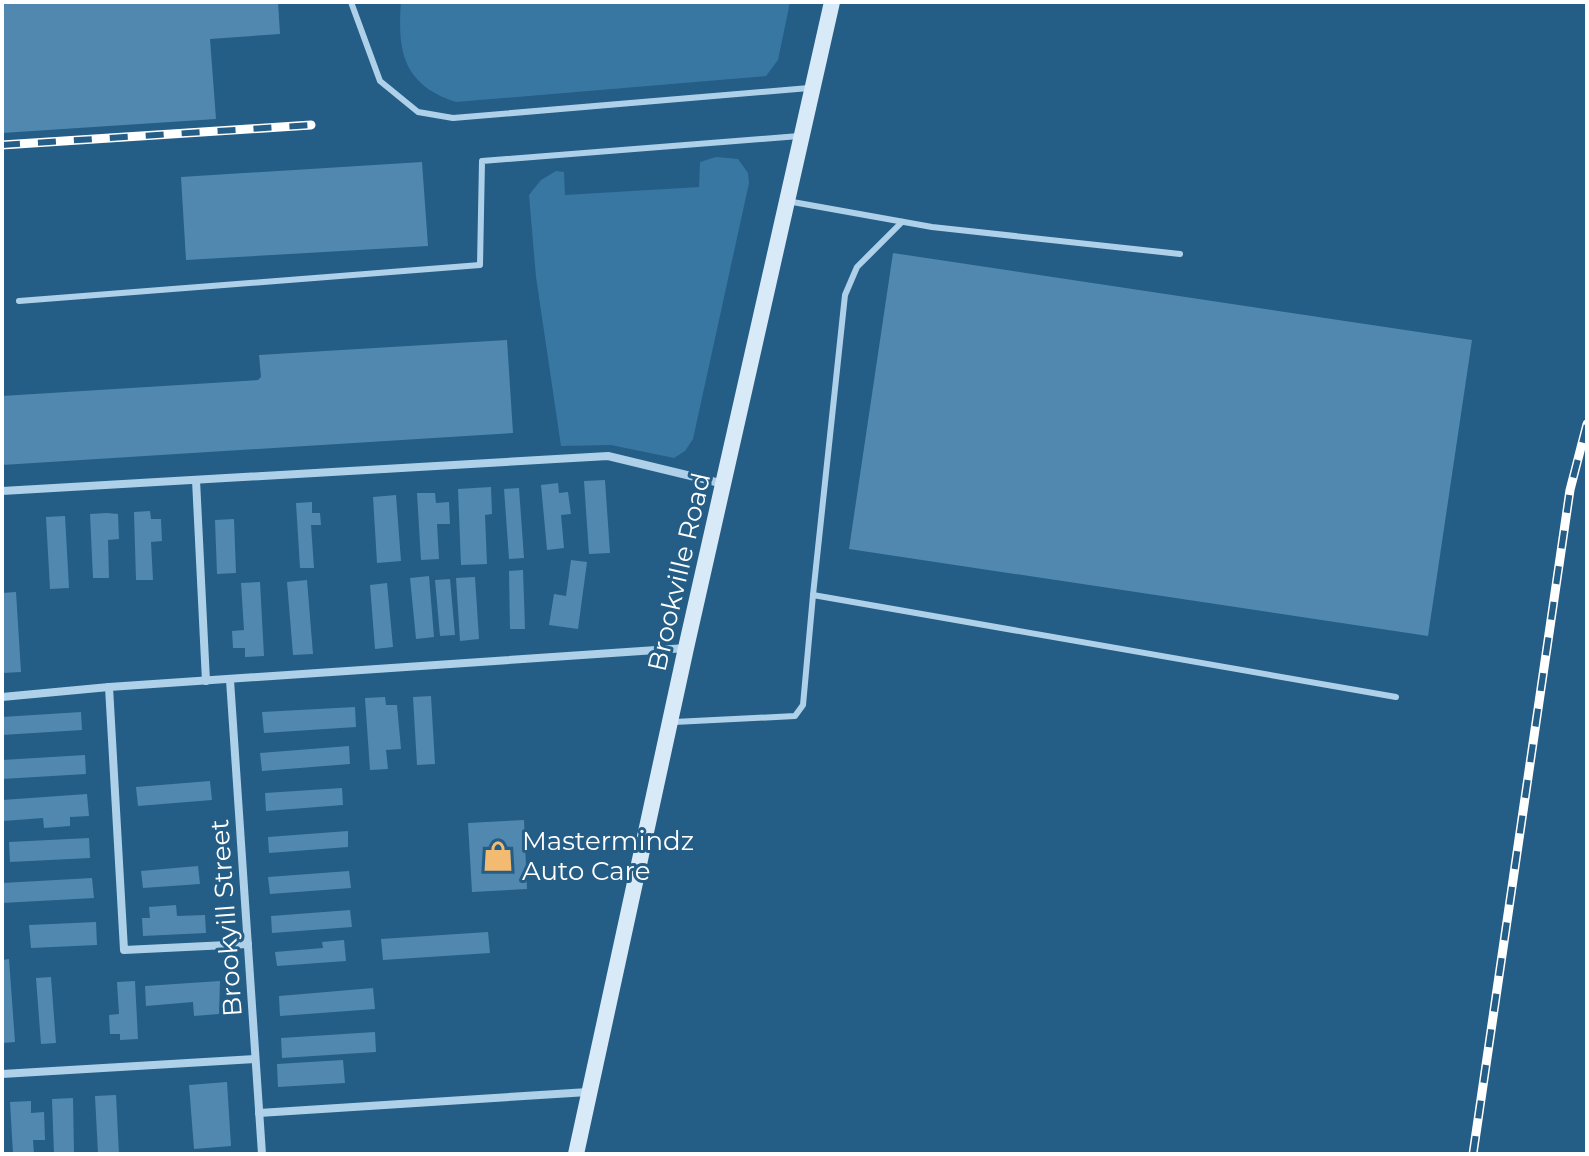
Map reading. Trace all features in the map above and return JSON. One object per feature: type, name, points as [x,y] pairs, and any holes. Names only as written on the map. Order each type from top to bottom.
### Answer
[{"type":"main road","name":"Brookville Road","points":[[576,1154],[832,2]]},
{"type":"street","points":[[2,491],[608,456],[724,484]]},
{"type":"street","points":[[196,480],[206,681]]},
{"type":"street","points":[[2,697],[686,648]]},
{"type":"street","name":"Brookyill Street","points":[[230,680],[262,1154]]},
{"type":"street","points":[[109,687],[124,950],[248,944]]},
{"type":"street","points":[[2,1074],[255,1059]]},
{"type":"street","points":[[259,1113],[589,1092]]},
{"type":"lane","points":[[351,2],[380,81],[418,112],[453,118],[813,87]]},
{"type":"lane","points":[[19,301],[480,265],[482,161],[802,135]]},
{"type":"lane","points":[[787,201],[902,222],[1180,254]]},
{"type":"lane","points":[[670,723],[795,716],[803,705],[845,295],[857,267],[902,222]]},
{"type":"lane","points":[[813,595],[1396,697]]},
{"type":"shaded area","points":[[401,2],[790,2],[778,60],[766,76],[456,102],[425,86],[408,65],[401,37]]},
{"type":"shaded area","points":[[716,157],[738,159],[748,173],[749,183],[693,439],[685,451],[674,458],[611,445],[561,446],[536,277],[529,195],[541,180],[556,171],[564,172],[565,195],[699,187],[700,162]]},
{"type":"building","points":[[2,2],[278,2],[280,34],[210,39],[216,119],[2,133]]},
{"type":"building","points":[[422,162],[428,246],[186,260],[181,177]]},
{"type":"building","points":[[893,253],[1472,340],[1428,636],[849,549]]},
{"type":"building","points":[[507,340],[513,433],[2,465],[2,396],[258,380],[261,377],[259,355]]},
{"type":"building","points":[[605,480],[610,553],[589,554],[584,481]]},
{"type":"building","points":[[558,483],[559,493],[568,492],[571,514],[561,515],[564,548],[547,550],[541,485]]},
{"type":"building","points":[[491,487],[492,514],[485,515],[487,564],[461,565],[458,489]]},
{"type":"building","points":[[519,488],[524,558],[509,559],[504,489]]},
{"type":"building","points":[[417,493],[435,493],[436,503],[449,502],[450,524],[437,524],[439,559],[421,560]]},
{"type":"building","points":[[396,495],[401,561],[377,563],[373,497]]},
{"type":"building","points":[[312,502],[312,513],[320,513],[321,525],[311,525],[314,568],[300,568],[296,503]]},
{"type":"building","points":[[150,511],[151,519],[161,519],[162,541],[151,542],[153,580],[136,580],[134,512]]},
{"type":"building","points":[[90,514],[118,514],[119,539],[108,540],[109,578],[93,578]]},
{"type":"building","points":[[65,516],[69,588],[50,589],[46,517]]},
{"type":"building","points":[[234,519],[236,573],[217,574],[215,520]]},
{"type":"building","points":[[571,560],[587,562],[578,629],[549,625],[554,594],[566,596]]},
{"type":"building","points":[[523,570],[525,629],[510,629],[509,571]]},
{"type":"building","points":[[429,576],[434,637],[416,639],[410,578]]},
{"type":"building","points":[[475,577],[479,639],[460,641],[456,578]]},
{"type":"building","points":[[450,579],[455,635],[440,636],[435,580]]},
{"type":"building","points":[[307,580],[313,654],[293,655],[287,582]]},
{"type":"building","points":[[260,582],[264,656],[245,657],[245,648],[233,648],[232,631],[244,630],[241,583]]},
{"type":"building","points":[[387,583],[393,647],[375,649],[370,585]]},
{"type":"building","points":[[16,592],[21,672],[3,673],[2,593]]},
{"type":"building","points":[[431,696],[435,764],[417,765],[413,697]]},
{"type":"building","points":[[385,697],[386,705],[397,705],[401,749],[386,750],[388,769],[370,770],[365,698]]},
{"type":"building","points":[[355,707],[356,727],[264,733],[262,712]]},
{"type":"building","points":[[81,712],[82,730],[2,735],[2,717]]},
{"type":"building","points":[[349,746],[350,764],[262,771],[260,753]]},
{"type":"building","points":[[85,755],[86,774],[2,779],[2,760]]},
{"type":"building","points":[[210,781],[212,800],[138,806],[136,787]]},
{"type":"building","points":[[342,788],[343,805],[266,811],[265,793]]},
{"type":"building","points":[[87,794],[89,816],[70,817],[70,826],[44,828],[43,818],[3,821],[2,800]]},
{"type":"building","name":"Mastermindz Auto Care","points":[[524,820],[527,889],[472,892],[468,823]]},
{"type":"building","points":[[348,831],[348,847],[269,853],[268,837]]},
{"type":"building","points":[[89,838],[90,858],[10,862],[9,842]]},
{"type":"building","points":[[198,866],[200,884],[143,888],[141,871]]},
{"type":"building","points":[[349,871],[351,888],[270,894],[268,877]]},
{"type":"building","points":[[92,878],[94,898],[2,903],[2,883]]},
{"type":"building","points":[[176,905],[177,916],[205,915],[206,933],[143,936],[142,918],[150,918],[149,907]]},
{"type":"building","points":[[350,910],[352,927],[272,933],[271,916]]},
{"type":"building","points":[[96,922],[97,945],[31,948],[29,925]]},
{"type":"building","points":[[488,932],[490,953],[383,960],[381,939]]},
{"type":"building","points":[[344,940],[346,961],[277,966],[275,952],[323,948],[322,942]]},
{"type":"building","points":[[9,959],[15,1042],[2,1043],[2,960]]},
{"type":"building","points":[[51,977],[56,1043],[41,1044],[36,978]]},
{"type":"building","points":[[135,981],[138,1039],[120,1040],[120,1034],[110,1034],[109,1015],[119,1014],[117,982]]},
{"type":"building","points":[[220,981],[219,1014],[194,1016],[193,1002],[146,1006],[145,986]]},
{"type":"building","points":[[373,988],[375,1009],[280,1016],[279,996]]},
{"type":"building","points":[[375,1032],[376,1052],[282,1058],[281,1038]]},
{"type":"building","points":[[343,1060],[345,1083],[278,1087],[277,1064]]},
{"type":"building","points":[[227,1082],[231,1146],[194,1149],[189,1085]]},
{"type":"building","points":[[116,1095],[119,1154],[98,1154],[95,1096]]},
{"type":"building","points":[[73,1098],[74,1154],[54,1154],[52,1099]]},
{"type":"building","points":[[31,1101],[31,1113],[44,1112],[45,1140],[33,1140],[34,1154],[13,1154],[10,1102]]},
{"type":"railway","points":[[2,145],[311,125]]},
{"type":"railway","points":[[1473,1154],[1570,490],[1587,424]]},
{"type":"place","name":"Mastermindz Auto Care","points":[[498,856]]}]
